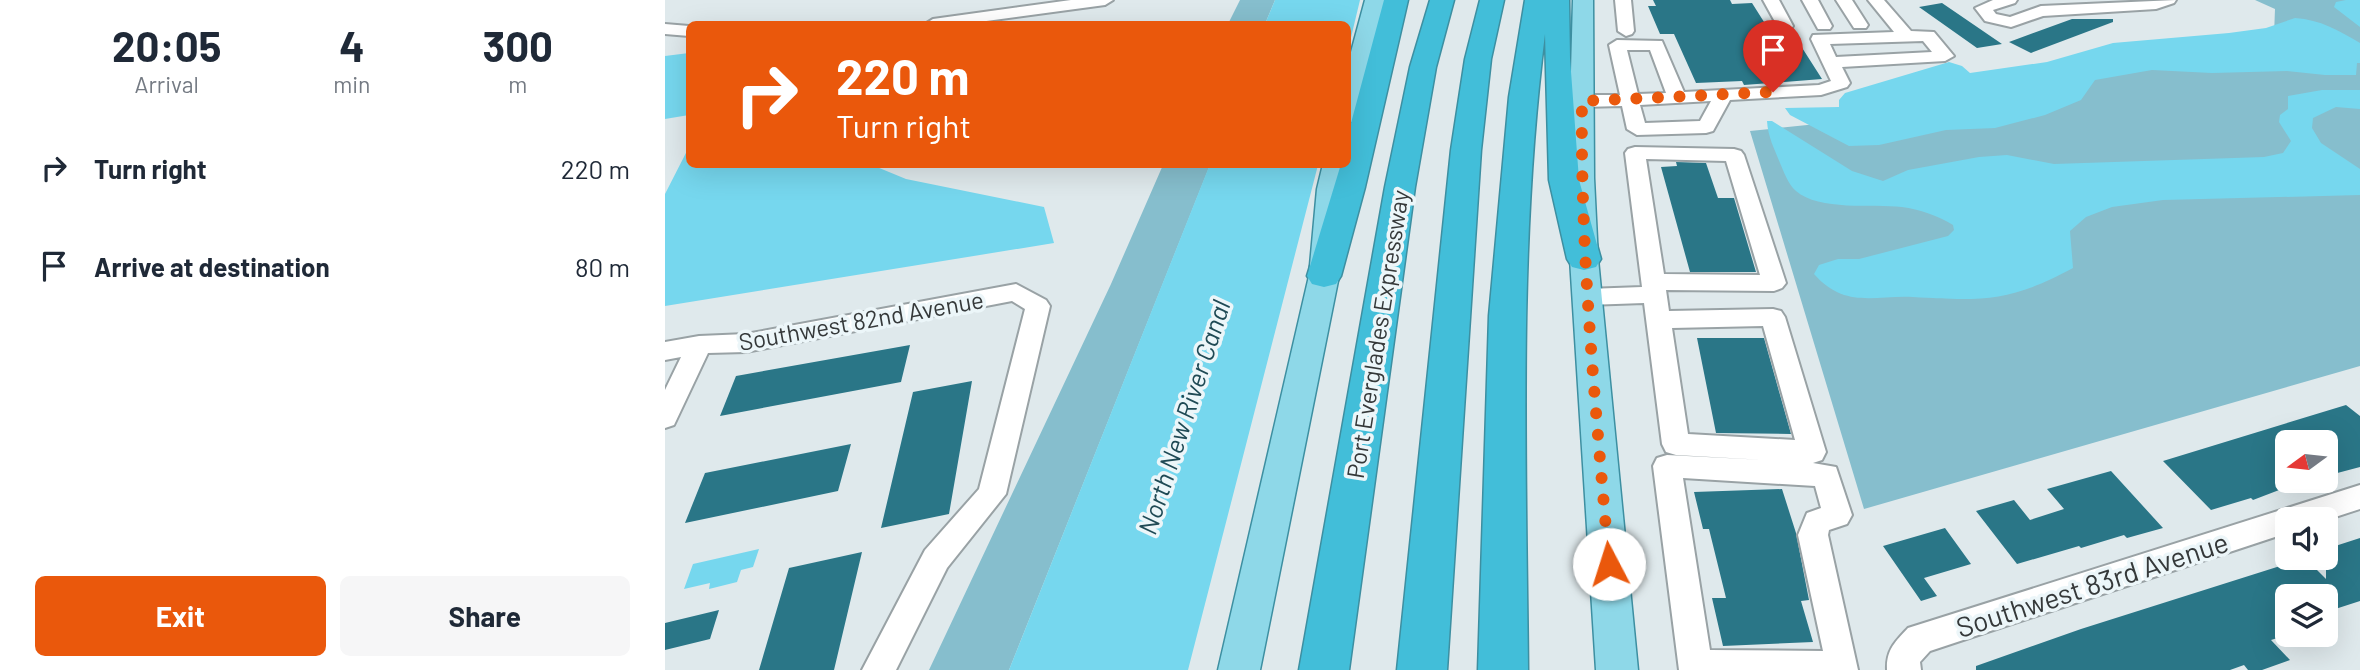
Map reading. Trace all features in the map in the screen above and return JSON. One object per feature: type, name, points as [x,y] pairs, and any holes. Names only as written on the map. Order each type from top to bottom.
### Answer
[{"type":"highway","points":[[1324,276],[1350,187],[1396,0]]},
{"type":"highway","points":[[1423,67],[1431,0]]},
{"type":"highway","name":"Port Everglades Expressway","points":[[1324,670],[1397,201],[1423,67],[1442,0]]},
{"type":"highway","points":[[1422,670],[1448,332],[1463,180],[1476,79],[1492,0]]},
{"type":"highway","points":[[1503,670],[1507,316],[1524,97],[1537,0]]},
{"type":"highway","points":[[1557,0],[1557,58],[1564,180],[1584,259]]},
{"type":"main road","points":[[1351,99],[1375,0]]},
{"type":"main road","points":[[1583,0],[1580,178],[1584,259],[1617,670]]},
{"type":"main road","points":[[1239,670],[1324,276],[1330,189],[1335,168]]},
{"type":"street","points":[[954,21],[1105,0]]},
{"type":"street","points":[[1623,0],[1626,31]]},
{"type":"street","points":[[1771,0],[1785,26]]},
{"type":"street","points":[[1810,0],[1824,26]]},
{"type":"street","points":[[1844,0],[1860,25]]},
{"type":"street","points":[[1876,0],[1907,37]]},
{"type":"street","points":[[2009,0],[1983,9],[1991,18],[2011,22],[2041,11],[2156,4],[2168,0]]},
{"type":"street","points":[[1582,101],[1821,90],[1841,83],[1819,40],[1929,36],[1945,56],[1831,62]]},
{"type":"street","points":[[1677,97],[1656,45],[1618,45],[1637,130],[1706,127],[1724,95]]},
{"type":"street","points":[[1587,297],[1656,299],[1773,317],[1812,452],[1745,459],[1667,466],[1695,668],[1843,667],[1813,535],[1817,522],[1837,515],[1826,475],[1745,459],[1676,444],[1656,299],[1635,153],[1734,155],[1774,283],[1656,299]]},
{"type":"street","name":"Southwest 82nd Avenue","points":[[665,351],[699,345],[746,344],[1016,292],[1038,306],[992,494],[936,559],[879,670]]},
{"type":"street","points":[[665,418],[699,345]]},
{"type":"street","name":"Southwest 83rd Avenue","points":[[2329,507],[2360,497]]},
{"type":"street","name":"Southwest 83rd Avenue","points":[[1903,663],[1919,639],[2275,525]]},
{"type":"shaded area","points":[[1240,0],[1275,0],[1266,21],[1230,21]]},
{"type":"shaded area","points":[[2255,0],[2360,0],[2360,366],[1864,509],[1750,131],[1846,121],[2274,35],[2275,9]]},
{"type":"shaded area","points":[[1162,168],[1209,168],[1009,670],[929,670],[1111,284]]},
{"type":"water","points":[[1275,0],[1360,0],[1351,38],[1351,21],[1266,21]]},
{"type":"water","points":[[2360,0],[2360,27],[2334,7],[2336,2]]},
{"type":"water","points":[[2295,18],[2321,23],[2360,43],[2360,63],[2357,63],[2356,75],[2287,71],[2212,73],[2152,70],[2095,80],[2081,100],[2045,115],[1995,128],[1946,130],[1879,145],[1849,146],[1790,115],[1785,108],[1839,107],[1839,100],[1845,93],[1949,62],[1962,66],[1970,73],[2047,62],[2113,43],[2266,28]]},
{"type":"water","points":[[686,53],[686,116],[665,119],[665,56]]},
{"type":"water","points":[[2322,90],[2360,90],[2360,109],[2336,107],[2313,118],[2312,128],[2321,143],[2360,169],[2360,195],[2163,200],[2112,207],[2086,217],[2070,231],[2073,268],[2013,293],[1978,299],[1861,298],[1837,292],[1826,285],[1814,274],[1819,265],[1838,259],[1859,259],[1948,236],[1954,230],[1953,225],[1922,211],[1908,208],[1832,204],[1806,197],[1796,191],[1786,178],[1767,121],[1772,121],[1852,171],[1883,181],[1908,170],[1979,157],[2007,155],[2054,164],[2264,157],[2283,153],[2291,141],[2279,122],[2280,115],[2288,109],[2288,96]]},
{"type":"water","points":[[686,153],[686,168],[879,168],[906,179],[1044,207],[1054,243],[665,306],[665,194]]},
{"type":"water","name":"North New River Canal","points":[[1208,168],[1317,168],[1188,670],[1009,670]]},
{"type":"water","points":[[759,549],[753,567],[741,570],[737,582],[709,589],[710,583],[684,589],[693,564]]},
{"type":"building","points":[[1653,0],[1730,0],[1732,4],[1752,3],[1771,33],[1792,32],[1822,79],[1744,85],[1742,81],[1696,83],[1674,34],[1660,34],[1648,6],[1656,6]]},
{"type":"building","points":[[1942,3],[2002,44],[1977,48],[1919,7]]},
{"type":"building","points":[[2072,19],[2113,19],[2113,22],[2031,53],[2009,42]]},
{"type":"building","points":[[1676,162],[1706,163],[1718,198],[1734,198],[1756,272],[1690,272],[1661,167],[1677,166]]},
{"type":"building","points":[[1697,338],[1764,338],[1791,434],[1716,433]]},
{"type":"building","points":[[910,345],[901,382],[720,416],[736,376]]},
{"type":"building","points":[[972,381],[949,514],[881,528],[913,392]]},
{"type":"building","points":[[2346,405],[2360,416],[2360,467],[2338,473],[2338,430],[2275,430],[2275,492],[2211,510],[2163,461]]},
{"type":"building","points":[[851,444],[838,491],[685,523],[705,473]]},
{"type":"building","points":[[2111,471],[2163,528],[2127,538],[2124,535],[2081,548],[2079,546],[2017,564],[1976,511],[2014,500],[2030,520],[2064,509],[2047,489]]},
{"type":"building","points":[[1782,489],[1796,533],[1809,600],[1801,601],[1813,642],[1723,646],[1712,598],[1726,598],[1709,529],[1703,529],[1694,492]]},
{"type":"building","points":[[1945,528],[1971,564],[1924,578],[1937,596],[1921,601],[1883,546]]},
{"type":"building","points":[[2360,538],[2360,601],[2338,608],[2338,584],[2275,584],[2275,639],[2271,640],[2290,660],[2262,670],[2248,670],[2244,665],[2230,670],[1976,670],[1976,666],[2081,629],[2275,568],[2275,570],[2317,570],[2326,579],[2326,570],[2338,570],[2338,545]]},
{"type":"building","points":[[862,552],[834,670],[759,670],[789,568]]},
{"type":"building","points":[[719,610],[710,639],[665,650],[665,623]]},
{"type":"route","points":[[1609,564],[1584,259],[1580,178],[1582,101],[1773,92]]}]
